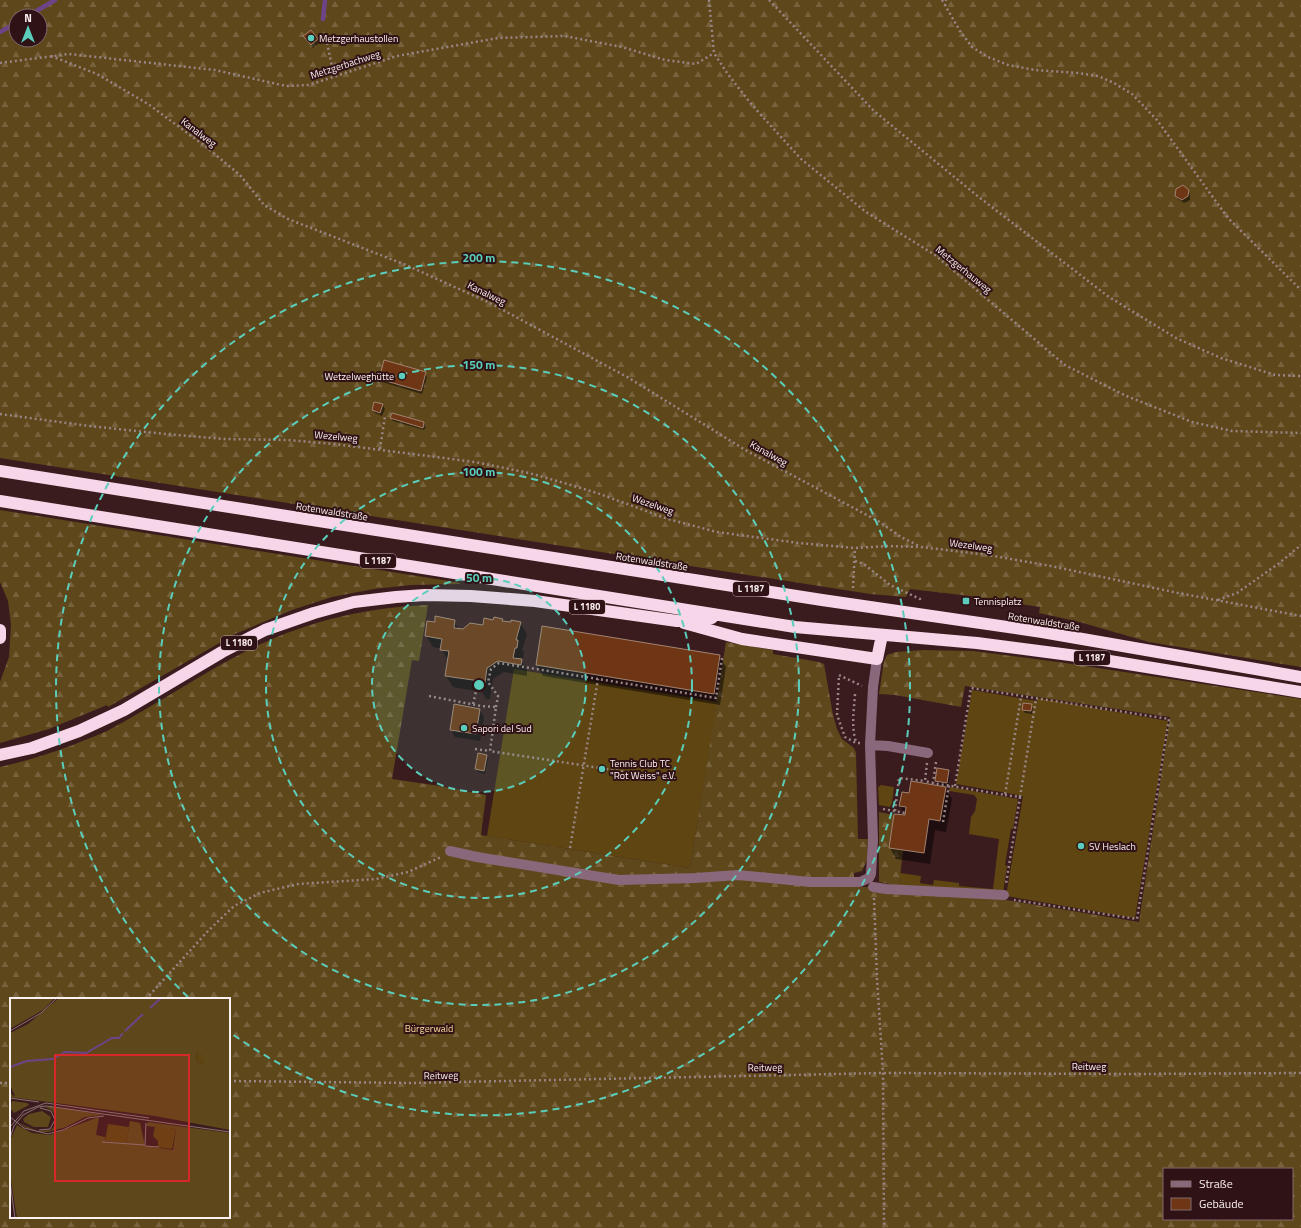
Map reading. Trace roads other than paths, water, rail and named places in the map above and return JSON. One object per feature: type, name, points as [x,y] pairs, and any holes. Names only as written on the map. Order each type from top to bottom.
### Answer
[{"type":"highway","name":"Rotenwaldstraße","points":[[0,471],[822,600],[1042,632],[1301,677]]},
{"type":"highway","name":"L 1187","points":[[0,501],[795,627],[977,643],[1078,656],[1301,692]]},
{"type":"highway","name":"L 1180","points":[[0,755],[32,748],[79,731],[124,710],[222,652],[260,633],[314,613],[354,602],[425,595],[490,597],[555,603],[677,621],[729,616]]},
{"type":"highway","points":[[677,621],[742,639],[877,659],[882,635]]},
{"type":"highway","points":[[0,630],[0,638]]},
{"type":"lane","points":[[450,851],[477,857],[618,880],[695,878],[738,875],[810,882],[860,882],[869,878],[871,874],[873,833],[870,745],[873,687],[877,659]]},
{"type":"lane","points":[[870,745],[888,746],[928,753]]},
{"type":"lane","points":[[874,887],[886,889],[1004,895]]},
{"type":"waterway","points":[[42,8],[55,0]]},
{"type":"waterway","points":[[323,19],[325,0]]},
{"type":"waterway","points":[[0,32],[8,28]]},
{"type":"place","name":"Metzgerhaustollen","points":[[311,38]]},
{"type":"place","name":"Wetzelweghütte","points":[[402,376]]},
{"type":"place","name":"Tennisplatz","points":[[966,601]]},
{"type":"place","name":"Sapori del Sud","points":[[464,728]]},
{"type":"place","name":"Tennis Club TC \"Rot Weiss\" e.V.","points":[[602,769]]},
{"type":"place","name":"SV Heslach","points":[[1081,846]]},
{"type":"park label","name":"Bürgerwald","points":[[429,1028]]}]
